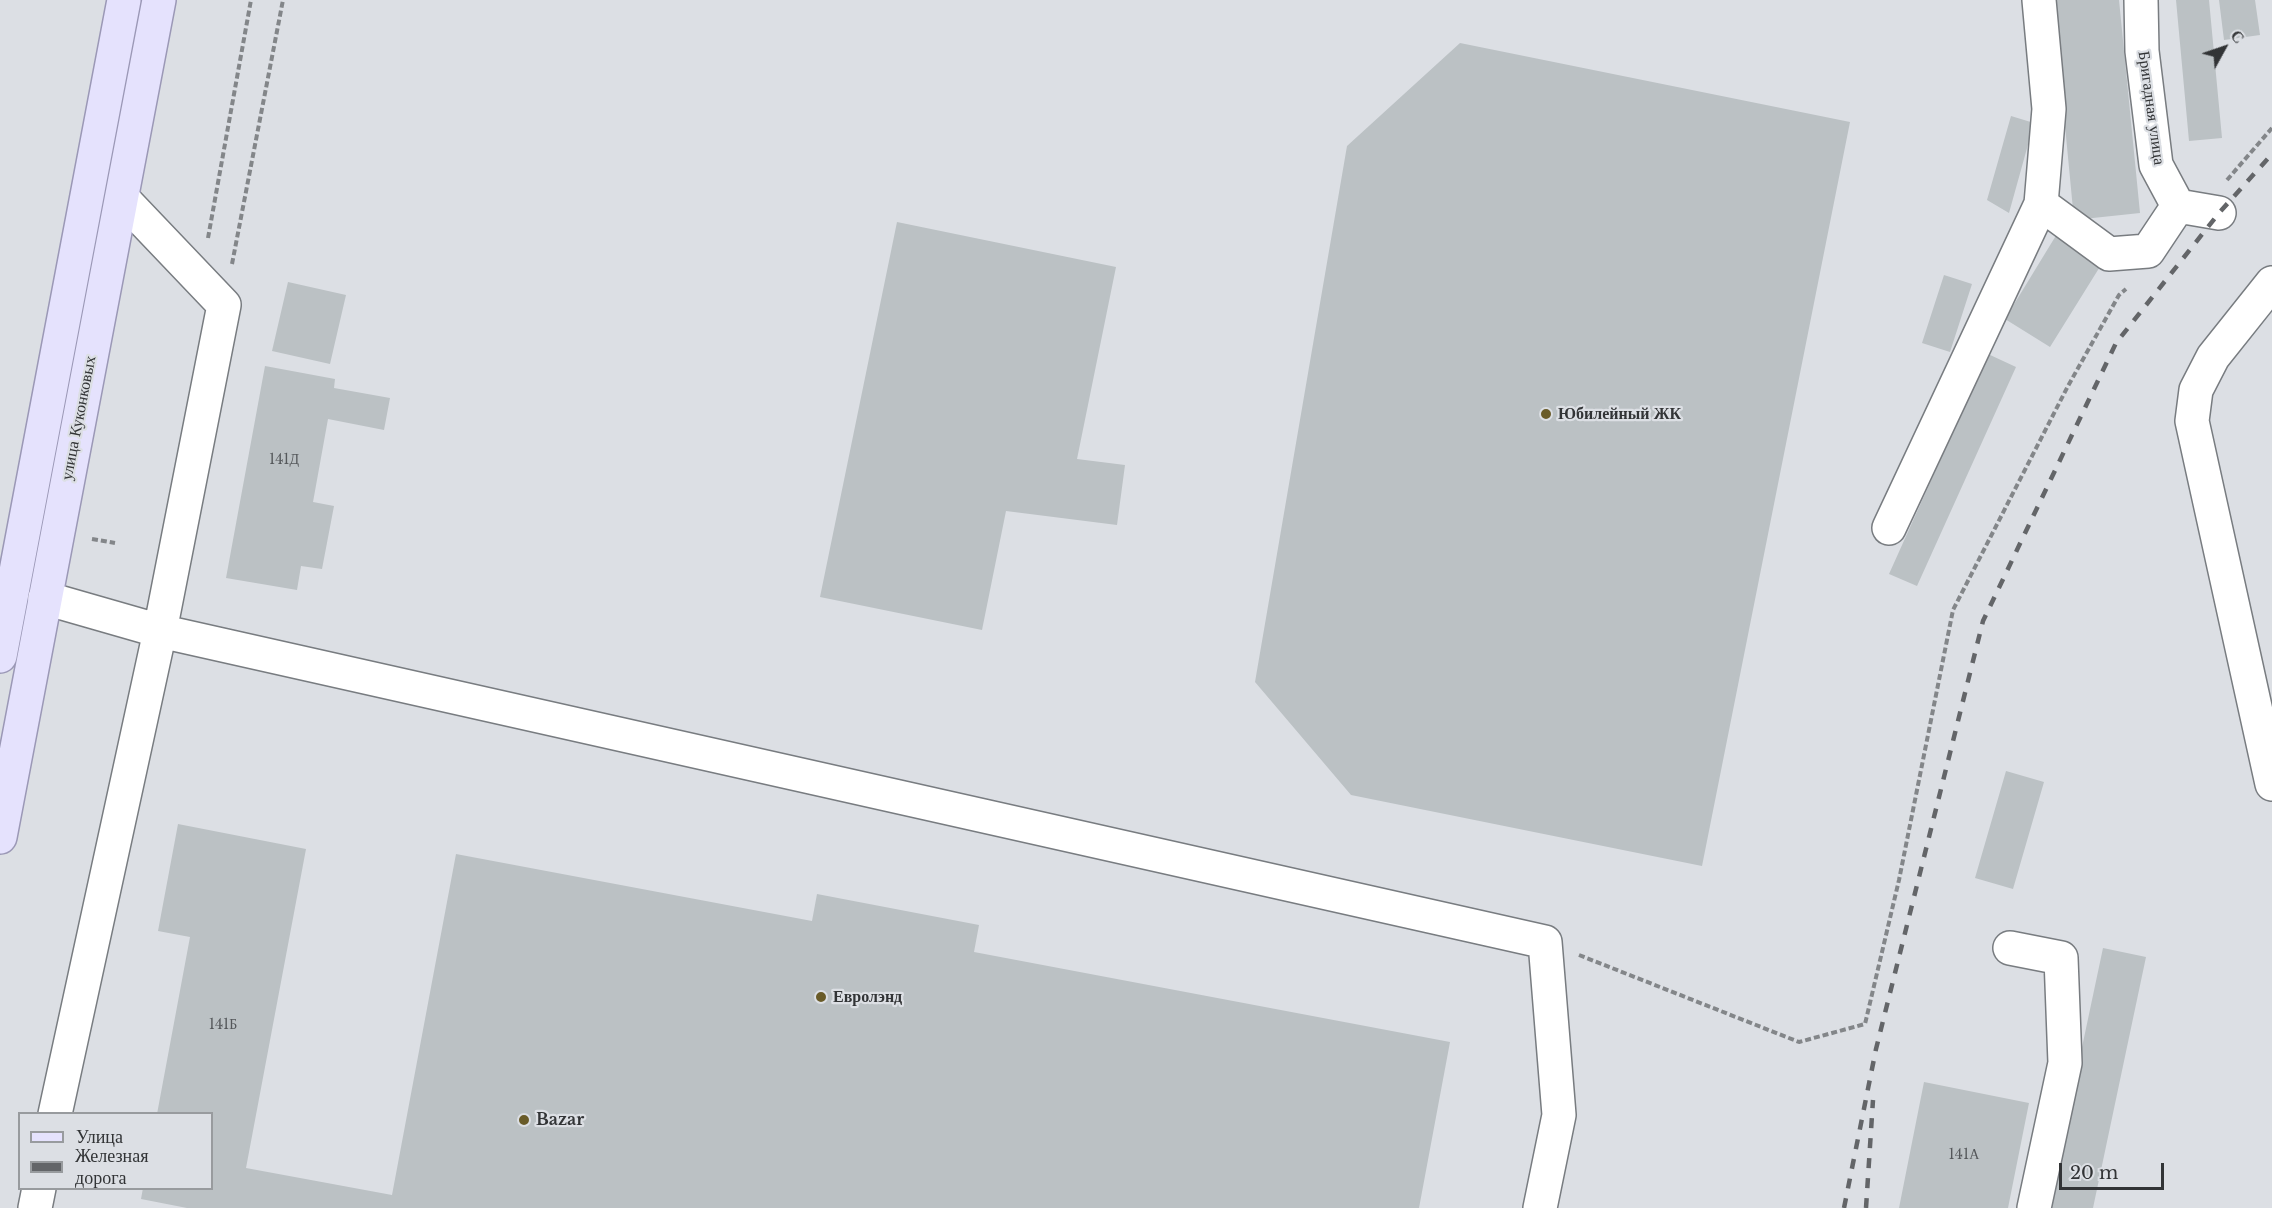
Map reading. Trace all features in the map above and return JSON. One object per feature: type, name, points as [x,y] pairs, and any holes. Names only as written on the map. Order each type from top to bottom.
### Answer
[{"type":"main road","name":"улица Куконковых","points":[[0,656],[124,0]]},
{"type":"main road","name":"улица Куконковых","points":[[0,837],[159,0]]},
{"type":"lane","points":[[1889,528],[2041,204],[2049,109],[2039,0]]},
{"type":"lane","name":"Бригадная улица","points":[[2142,0],[2142,51],[2156,165],[2178,206]]},
{"type":"lane","points":[[56,1112],[160,631],[224,305],[122,198]]},
{"type":"lane","points":[[2041,204],[2109,254],[2148,251],[2178,206],[2219,213]]},
{"type":"lane","points":[[2272,283],[2213,357],[2196,390],[2192,421],[2272,784]]},
{"type":"lane","points":[[45,598],[160,631],[1545,942],[1559,1115],[1540,1208]]},
{"type":"lane","points":[[2010,948],[2061,958],[2065,1063],[2034,1208]]},
{"type":"lane","points":[[35,1208],[39,1190]]},
{"type":"path","points":[[200,280],[251,0]]},
{"type":"path","points":[[224,305],[283,0]]},
{"type":"path","points":[[1545,942],[1799,1041],[1865,1024],[1899,880],[1953,610],[2068,386],[2119,295],[2133,282]]},
{"type":"path","points":[[88,538],[115,543]]},
{"type":"building","points":[[2053,0],[2119,0],[2140,213],[2074,220]]},
{"type":"building","points":[[2176,0],[2209,0],[2222,138],[2189,141]]},
{"type":"building","points":[[2219,0],[2255,0],[2260,35],[2224,40]]},
{"type":"building","name":"Юбилейный ЖК","points":[[1460,43],[1850,122],[1702,866],[1351,795],[1255,682],[1347,146]]},
{"type":"building","points":[[2011,116],[2034,123],[2009,213],[1987,200]]},
{"type":"building","points":[[897,222],[1116,267],[1077,459],[1125,465],[1117,525],[1006,511],[982,630],[820,597]]},
{"type":"building","points":[[2060,229],[2106,257],[2050,347],[2005,319]]},
{"type":"building","points":[[1944,275],[1972,284],[1950,352],[1922,343]]},
{"type":"building","points":[[288,282],[346,295],[330,364],[272,351]]},
{"type":"building","points":[[1988,354],[2016,367],[1917,586],[1889,574]]},
{"type":"building","points":[[265,366],[335,379],[334,388],[390,398],[384,430],[328,419],[313,502],[334,506],[322,569],[301,566],[297,590],[226,578]]},
{"type":"building","points":[[2006,771],[2044,782],[2013,889],[1975,878]]},
{"type":"building","name":"Евролэнд","points":[[178,824],[306,849],[246,1168],[392,1195],[456,854],[812,921],[817,894],[979,925],[974,952],[1450,1042],[1419,1208],[187,1208],[141,1199],[143,1190],[213,1190],[213,1112],[157,1112],[190,937],[158,931]]},
{"type":"building","points":[[2103,948],[2146,957],[2093,1208],[2048,1208]]},
{"type":"building","points":[[1924,1082],[2029,1103],[2008,1208],[1899,1208]]},
{"type":"railway","points":[[1844,1208],[1876,1049],[1983,621],[2116,343],[2219,213],[2272,154]]},
{"type":"railway","points":[[1866,1208],[1873,1100]]},
{"type":"place","name":"Юбилейный ЖК","points":[[1546,414]]},
{"type":"place","name":"Евролэнд","points":[[821,997]]},
{"type":"place","name":"Bazar","points":[[524,1120]]}]
